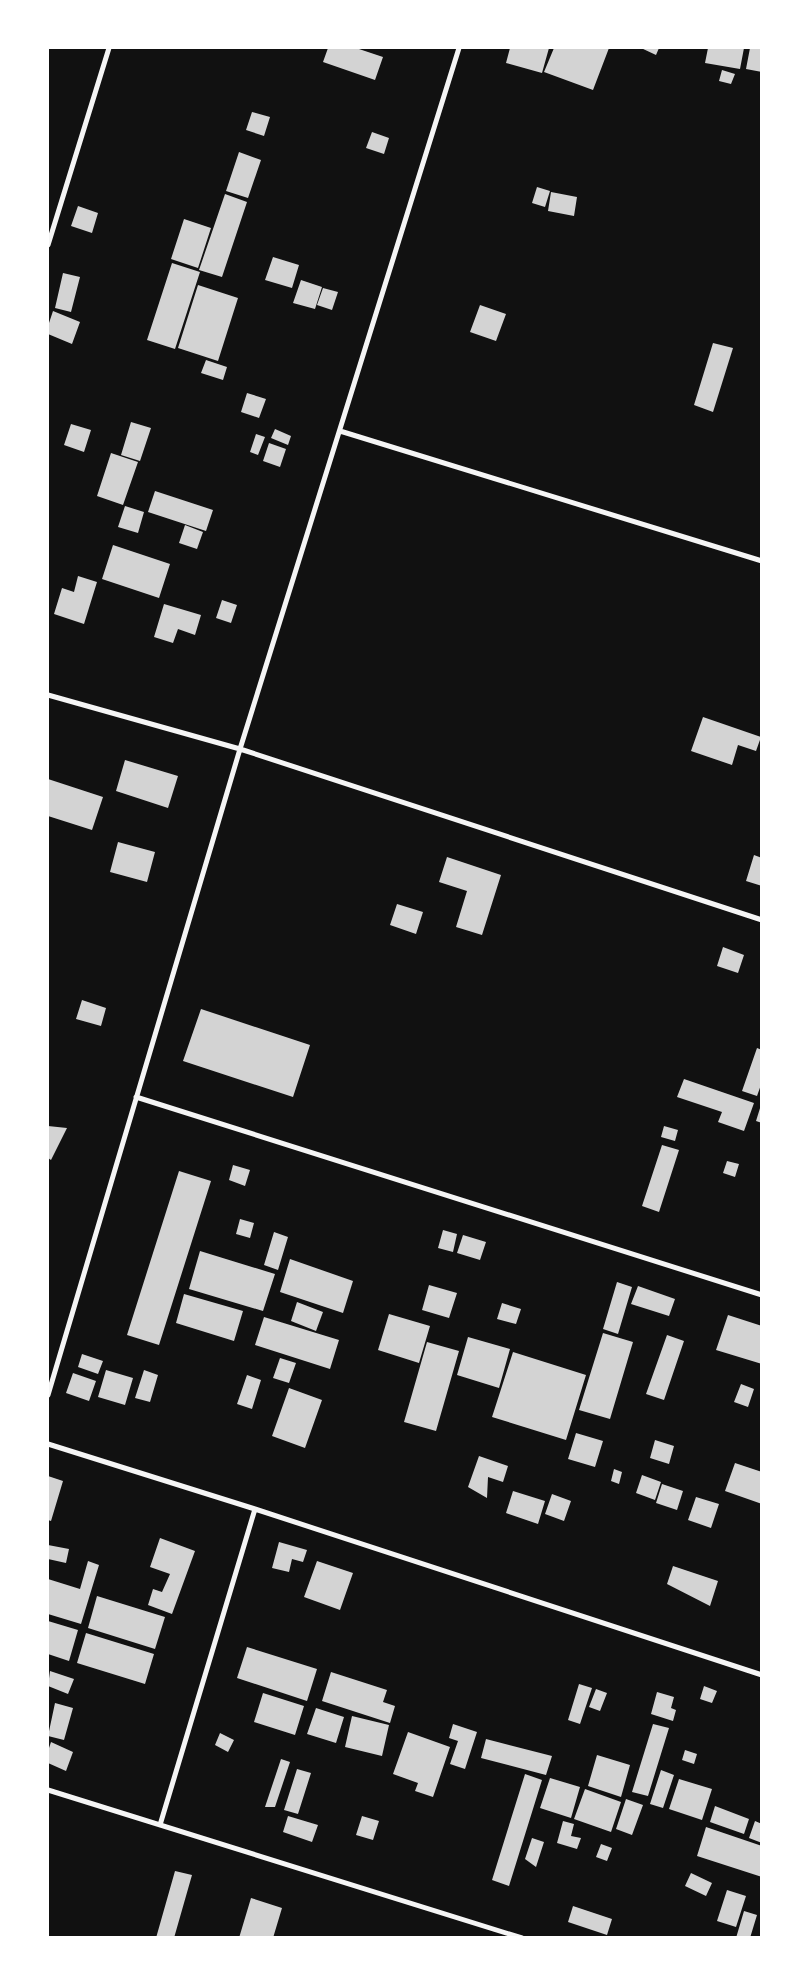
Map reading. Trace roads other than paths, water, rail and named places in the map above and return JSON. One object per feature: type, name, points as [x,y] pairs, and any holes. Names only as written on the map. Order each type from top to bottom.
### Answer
[{"type":"street","points":[[48,245],[109,48]]},
{"type":"street","points":[[48,1395],[240,749],[459,48]]},
{"type":"street","points":[[340,431],[762,561]]},
{"type":"street","points":[[48,695],[240,749],[762,920]]},
{"type":"street","points":[[136,1097],[762,1295]]},
{"type":"street","points":[[48,1444],[255,1509],[762,1674]]},
{"type":"street","points":[[160,1825],[255,1509]]},
{"type":"street","points":[[48,1790],[522,1938]]}]
